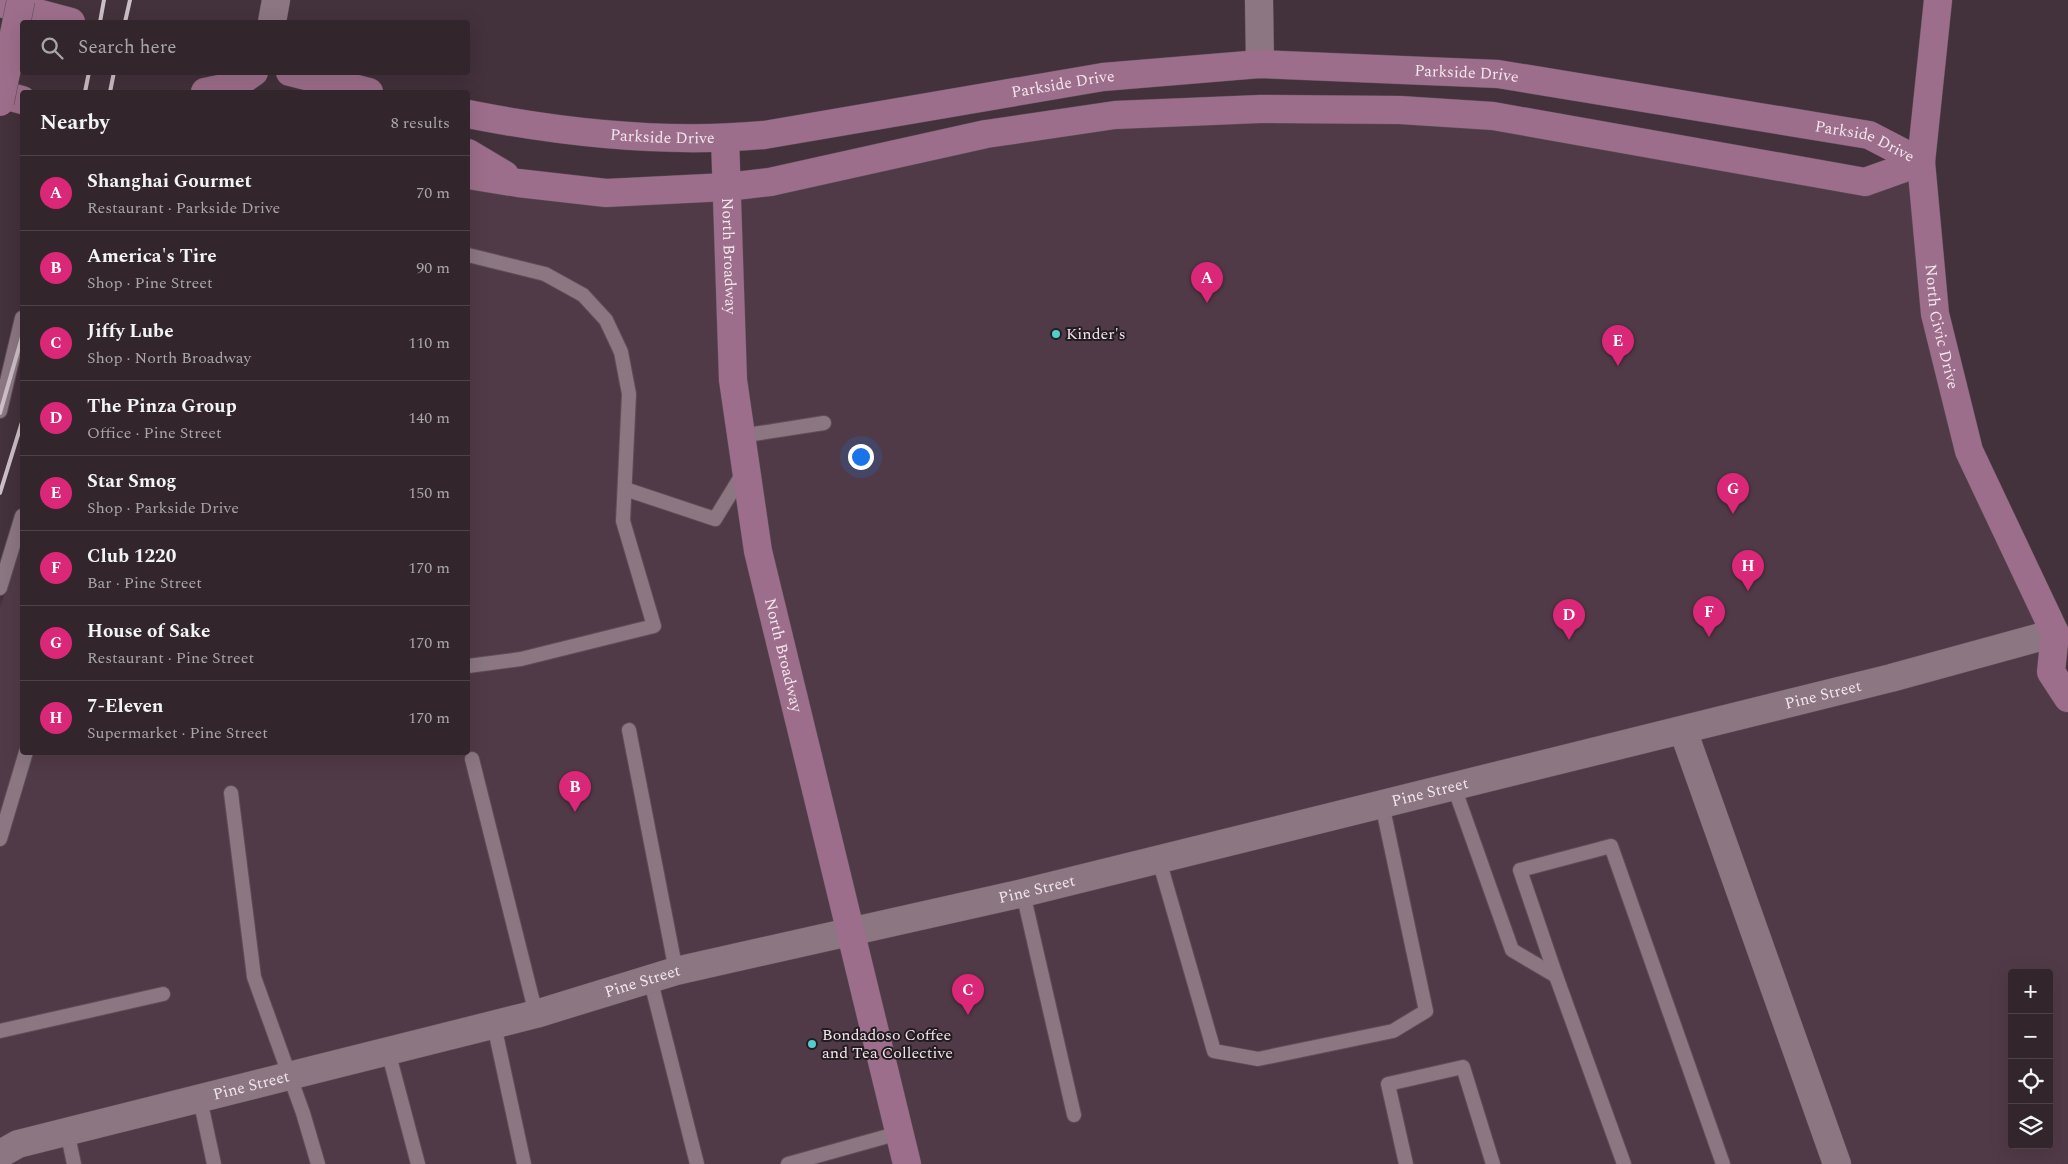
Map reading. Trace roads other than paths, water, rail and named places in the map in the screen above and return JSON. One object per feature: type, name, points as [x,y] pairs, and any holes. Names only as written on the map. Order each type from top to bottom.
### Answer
[{"type":"street","points":[[0,102],[20,0]]},
{"type":"street","points":[[272,20],[276,0]]},
{"type":"street","points":[[1259,0],[1260,64]]},
{"type":"street","name":"North Civic Drive","points":[[1938,0],[1921,162],[1935,314],[1969,450],[2062,636]]},
{"type":"street","points":[[0,3],[64,20]]},
{"type":"street","name":"Parkside Drive","points":[[470,114],[520,124],[636,137],[724,138],[764,135],[1103,77],[1260,64],[1498,74],[1870,136],[1921,162]]},
{"type":"street","points":[[215,90],[234,86],[250,75]]},
{"type":"street","points":[[273,75],[286,90]]},
{"type":"street","points":[[302,75],[361,90]]},
{"type":"street","points":[[0,94],[20,99]]},
{"type":"street","name":"Parkside Drive","points":[[470,175],[518,184],[606,193],[727,187],[770,182],[986,134],[1115,115],[1260,109],[1400,110],[1493,116],[1865,182],[1921,162]]},
{"type":"street","name":"North Broadway","points":[[724,138],[733,380],[758,550],[907,1164]]},
{"type":"street","points":[[470,154],[518,184]]},
{"type":"street","points":[[2062,636],[2051,672],[2068,698]]},
{"type":"street","name":"Pine Street","points":[[6,1146],[494,1025],[676,971],[1023,893],[2062,636]]},
{"type":"street","points":[[1683,730],[1837,1164]]},
{"type":"lane","points":[[470,256],[544,274],[582,295],[606,320],[621,352],[629,394],[623,521],[654,626],[521,659],[470,666]]},
{"type":"lane","points":[[0,411],[20,326]]},
{"type":"lane","points":[[742,436],[824,423]]},
{"type":"lane","points":[[625,489],[715,519],[746,467]]},
{"type":"lane","points":[[0,588],[20,523]]},
{"type":"lane","points":[[629,730],[676,971]]},
{"type":"lane","points":[[0,839],[25,755]]},
{"type":"lane","points":[[472,759],[536,1014]]},
{"type":"lane","points":[[1454,787],[1512,950],[1556,976]]},
{"type":"lane","points":[[231,793],[254,977],[288,1076],[303,1113],[318,1164]]},
{"type":"lane","points":[[1159,860],[1214,1051],[1258,1059],[1393,1032],[1426,1011],[1382,804]]},
{"type":"lane","points":[[1624,1164],[1520,870],[1611,846],[1723,1164]]},
{"type":"lane","points":[[1023,893],[1074,1115]]},
{"type":"lane","points":[[650,978],[697,1164]]},
{"type":"lane","points":[[0,1031],[164,994]]},
{"type":"lane","points":[[494,1025],[524,1164]]},
{"type":"lane","points":[[388,1051],[418,1164]]},
{"type":"lane","points":[[1406,1164],[1388,1084],[1463,1067],[1493,1164]]},
{"type":"lane","points":[[200,1098],[214,1164]]},
{"type":"lane","points":[[67,1132],[74,1164]]},
{"type":"lane","points":[[788,1164],[899,1133]]},
{"type":"railway","points":[[100,20],[104,0]]},
{"type":"railway","points":[[125,20],[130,0]]},
{"type":"railway","points":[[85,90],[88,75]]},
{"type":"railway","points":[[110,90],[113,75]]},
{"type":"railway","points":[[0,413],[20,344]]},
{"type":"railway","points":[[0,493],[20,428]]},
{"type":"place","name":"Shanghai Gourmet","points":[[1207,303]]},
{"type":"place","name":"Kinder's","points":[[1056,334]]},
{"type":"place","name":"Star Smog","points":[[1618,366]]},
{"type":"place","name":"House of Sake","points":[[1733,514]]},
{"type":"place","name":"7-Eleven","points":[[1748,591]]},
{"type":"place","name":"Club 1220","points":[[1709,637]]},
{"type":"place","name":"The Pinza Group","points":[[1569,640]]},
{"type":"place","name":"America's Tire","points":[[575,812]]},
{"type":"place","name":"Jiffy Lube","points":[[968,1015]]},
{"type":"place","name":"Bondadoso Coffee and Tea Collective","points":[[812,1044]]}]
